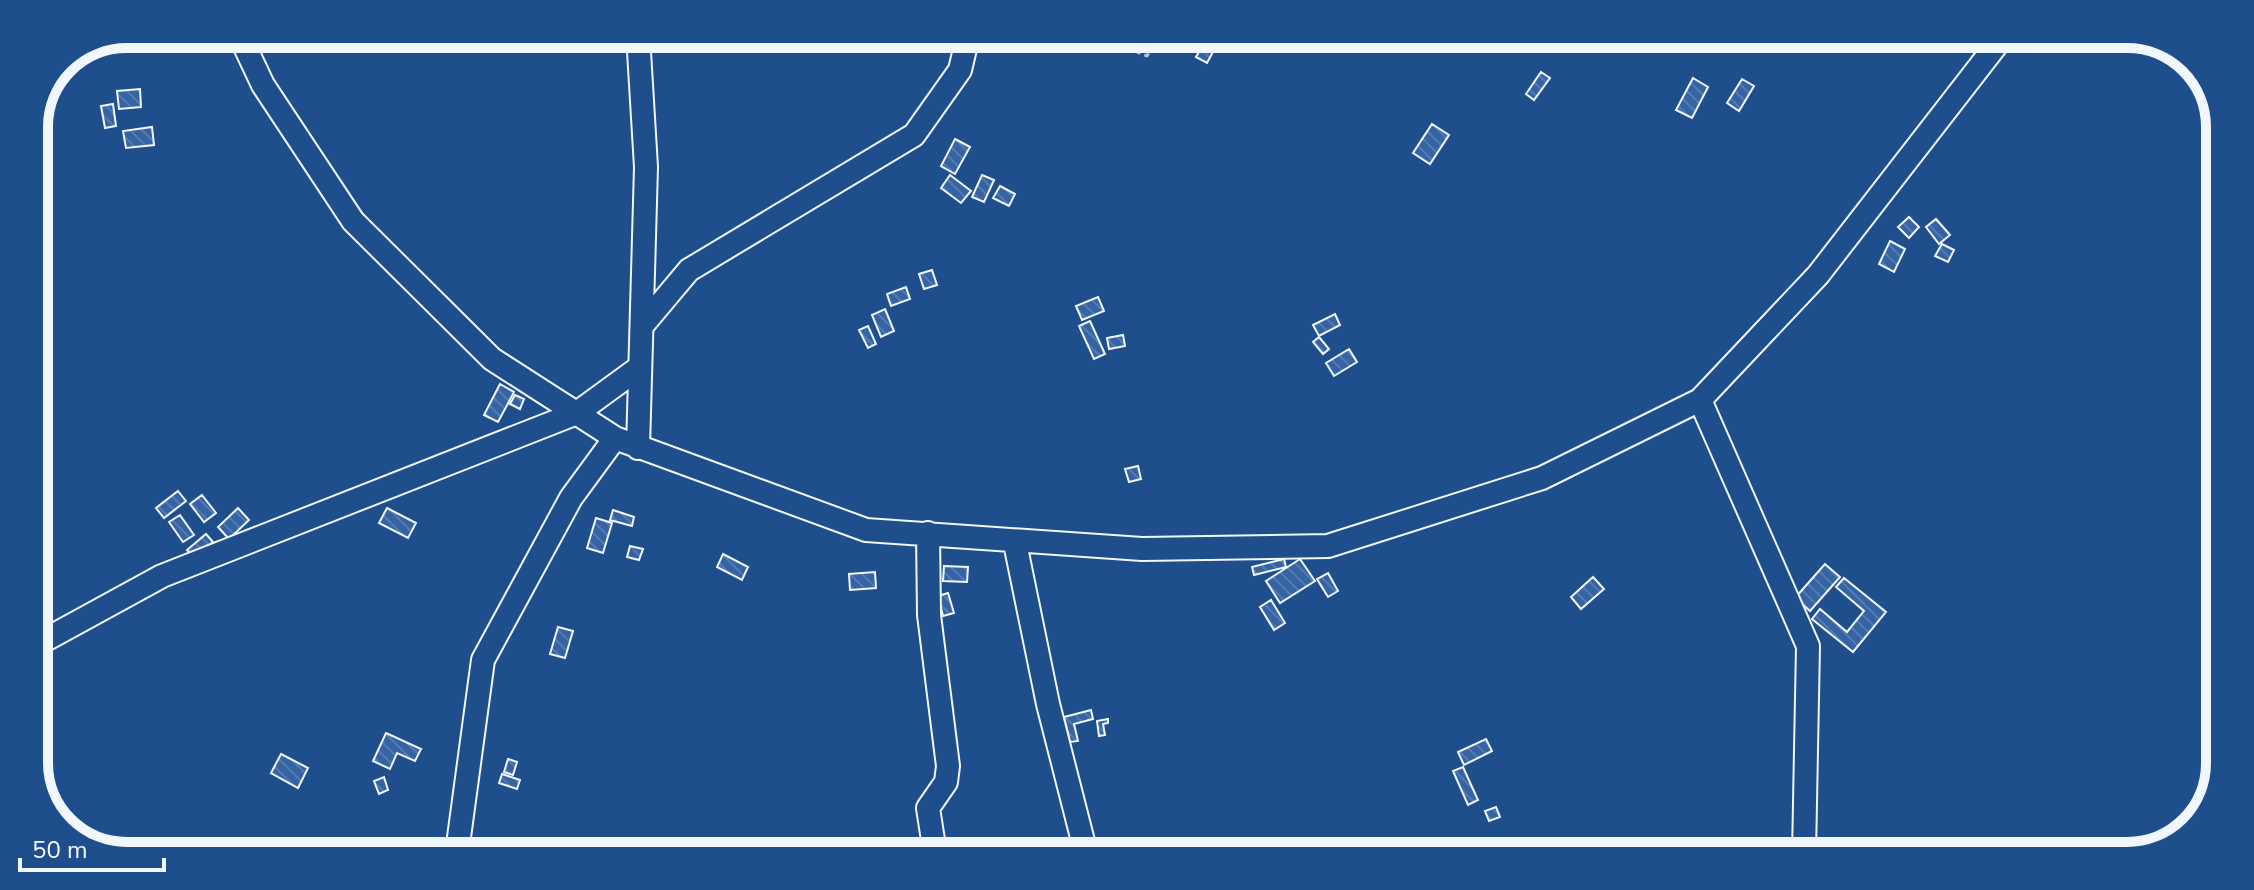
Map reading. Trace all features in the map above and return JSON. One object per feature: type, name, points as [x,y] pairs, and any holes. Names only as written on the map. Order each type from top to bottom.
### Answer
[{"type":"street","points":[[246,48],[263,85],[353,221],[492,359],[615,438],[850,526],[1015,543],[1142,549],[1328,546],[1542,478],[1700,400],[1818,275],[1994,48]]},
{"type":"street","points":[[638,448],[646,167],[639,48]]},
{"type":"street","points":[[642,326],[689,270],[914,135],[960,70],[965,48]]},
{"type":"street","points":[[48,638],[162,576],[577,413],[640,367]]},
{"type":"street","points":[[1700,400],[1808,646],[1804,842]]},
{"type":"street","points":[[458,842],[483,660],[571,498],[615,438]]},
{"type":"street","points":[[928,533],[929,615],[948,766],[946,782],[928,808],[933,842]]},
{"type":"street","points":[[1015,543],[1048,704],[1083,842]]},
{"type":"path","points":[[1127,48],[1147,56],[1152,48]]},
{"type":"building","points":[[1201,48],[1215,48],[1207,63],[1196,57]]},
{"type":"building","points":[[1541,72],[1550,78],[1534,100],[1526,94]]},
{"type":"building","points":[[1693,78],[1708,87],[1692,118],[1676,110]]},
{"type":"building","points":[[1742,79],[1754,86],[1739,111],[1727,103]]},
{"type":"building","points":[[140,89],[141,107],[119,109],[117,91]]},
{"type":"building","points":[[113,104],[116,126],[105,128],[101,106]]},
{"type":"building","points":[[1432,124],[1449,135],[1430,164],[1413,153]]},
{"type":"building","points":[[152,127],[154,145],[126,148],[123,131]]},
{"type":"building","points":[[955,139],[970,147],[955,174],[941,166]]},
{"type":"building","points":[[950,175],[971,191],[961,203],[941,188]]},
{"type":"building","points":[[982,175],[994,180],[984,202],[972,197]]},
{"type":"building","points":[[1000,186],[1015,194],[1009,206],[993,198]]},
{"type":"building","points":[[1909,217],[1919,227],[1909,238],[1898,227]]},
{"type":"building","points":[[1936,219],[1950,235],[1939,244],[1926,227]]},
{"type":"building","points":[[1890,241],[1905,249],[1894,272],[1879,264]]},
{"type":"building","points":[[1942,244],[1954,250],[1948,262],[1935,256]]},
{"type":"building","points":[[932,270],[937,285],[924,289],[919,274]]},
{"type":"building","points":[[906,287],[910,299],[891,306],[887,294]]},
{"type":"building","points":[[1098,297],[1104,311],[1082,320],[1076,306]]},
{"type":"building","points":[[885,309],[894,331],[881,337],[872,315]]},
{"type":"building","points":[[1335,314],[1340,325],[1319,336],[1313,325]]},
{"type":"building","points":[[1090,321],[1105,354],[1094,359],[1079,326]]},
{"type":"building","points":[[868,326],[876,344],[868,348],[859,330]]},
{"type":"building","points":[[1123,335],[1125,346],[1109,349],[1107,338]]},
{"type":"building","points":[[1319,337],[1329,349],[1323,354],[1313,342]]},
{"type":"building","points":[[1349,349],[1357,362],[1334,376],[1326,363]]},
{"type":"building","points":[[500,384],[514,392],[498,422],[484,415]]},
{"type":"building","points":[[515,395],[524,399],[520,409],[510,404]]},
{"type":"building","points":[[1138,466],[1141,479],[1129,482],[1125,469]]},
{"type":"building","points":[[178,491],[186,501],[164,518],[156,508]]},
{"type":"building","points":[[202,495],[216,513],[204,522],[190,504]]},
{"type":"building","points":[[238,508],[249,520],[229,539],[218,527]]},
{"type":"building","points":[[387,508],[416,523],[408,538],[379,523]]},
{"type":"building","points":[[613,510],[634,517],[632,526],[610,520]]},
{"type":"building","points":[[180,515],[194,535],[183,542],[169,522]]},
{"type":"building","points":[[596,518],[612,523],[603,553],[587,548]]},
{"type":"building","points":[[206,534],[213,542],[195,558],[187,550]]},
{"type":"building","points":[[630,546],[643,549],[639,560],[627,557]]},
{"type":"building","points":[[723,554],[748,567],[742,580],[717,567]]},
{"type":"building","points":[[1284,559],[1286,567],[1254,575],[1252,567]]},
{"type":"building","points":[[1300,559],[1315,581],[1280,603],[1266,581]]},
{"type":"building","points":[[1825,564],[1840,577],[1810,611],[1795,598]]},
{"type":"building","points":[[944,566],[968,567],[967,582],[943,581]]},
{"type":"building","points":[[875,572],[876,588],[850,590],[849,574]]},
{"type":"building","points":[[1328,573],[1338,591],[1328,597],[1317,579]]},
{"type":"building","points":[[1593,577],[1604,589],[1581,609],[1571,597]]},
{"type":"building","points":[[1844,578],[1886,612],[1853,652],[1812,619],[1820,609],[1847,632],[1864,611],[1836,587]]},
{"type":"building","points":[[948,593],[954,613],[943,616],[938,596]]},
{"type":"building","points":[[1271,600],[1285,623],[1274,630],[1260,607]]},
{"type":"building","points":[[558,627],[573,631],[565,658],[550,654]]},
{"type":"building","points":[[1091,710],[1093,719],[1074,724],[1078,741],[1070,742],[1064,717]]},
{"type":"building","points":[[1108,719],[1108,723],[1103,724],[1105,735],[1099,736],[1097,721]]},
{"type":"building","points":[[386,733],[421,749],[415,761],[397,753],[390,769],[373,761]]},
{"type":"building","points":[[1486,739],[1492,751],[1464,765],[1458,752]]},
{"type":"building","points":[[281,754],[308,768],[298,788],[271,773]]},
{"type":"building","points":[[508,759],[517,762],[513,775],[504,772]]},
{"type":"building","points":[[1463,767],[1478,800],[1468,805],[1453,771]]},
{"type":"building","points":[[502,774],[520,780],[517,789],[499,783]]},
{"type":"building","points":[[384,777],[388,790],[379,794],[374,781]]},
{"type":"building","points":[[1496,807],[1500,817],[1489,821],[1485,811]]}]
